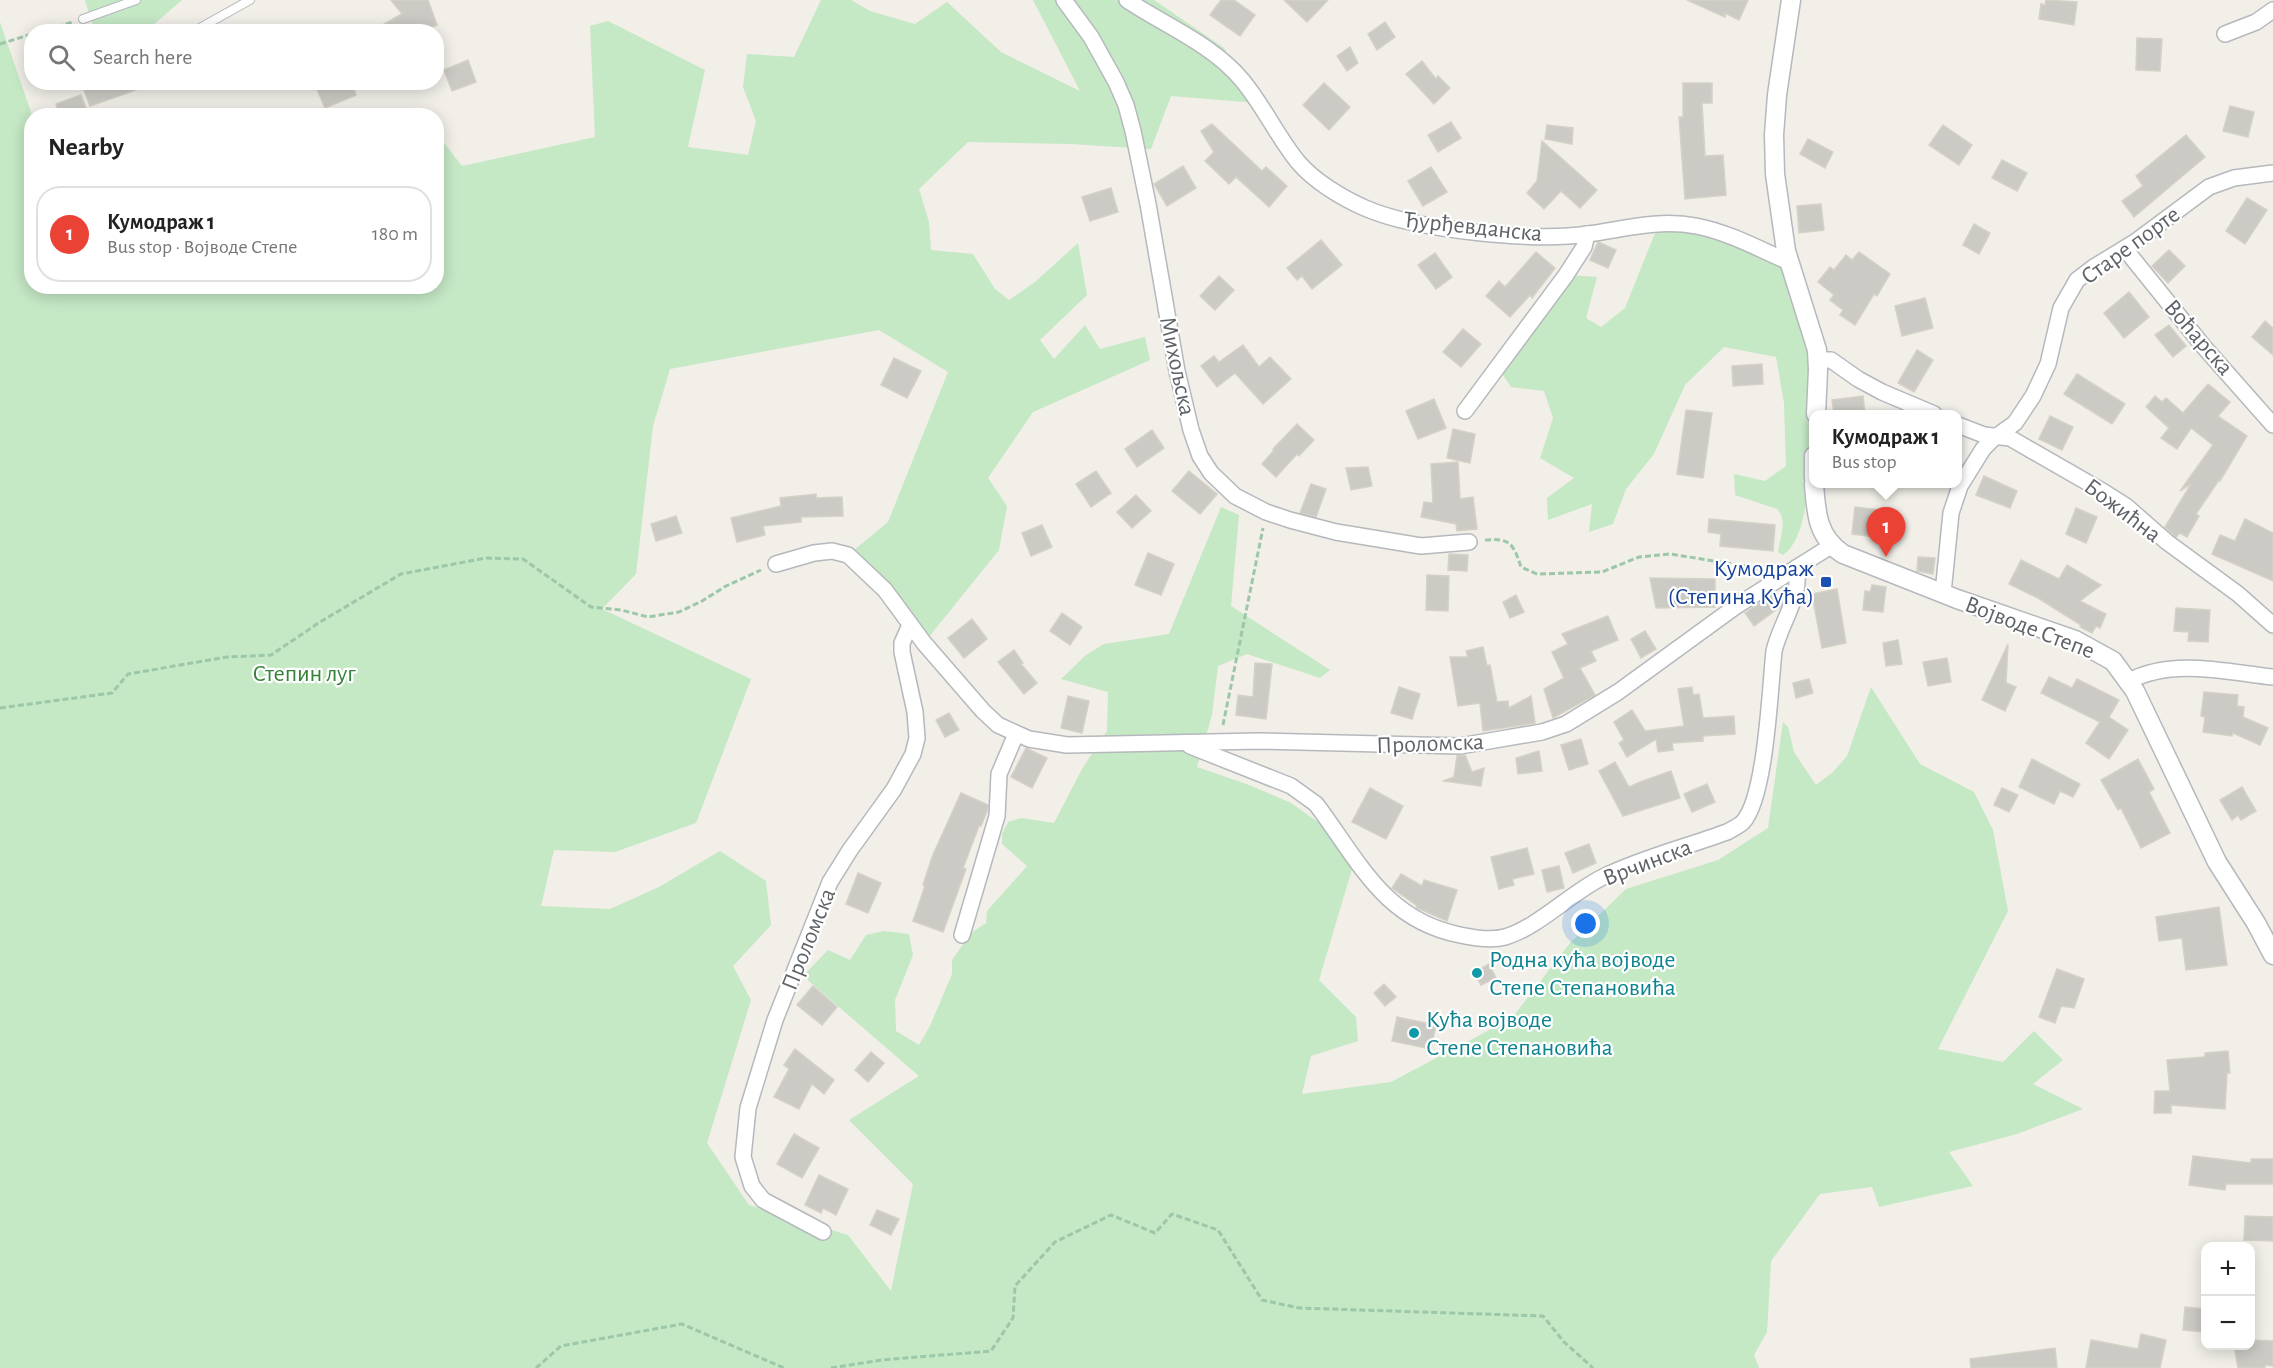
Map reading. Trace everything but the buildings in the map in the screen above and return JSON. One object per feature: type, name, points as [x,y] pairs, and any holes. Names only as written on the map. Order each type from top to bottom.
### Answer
[{"type":"street","name":"Михољска","points":[[1064,0],[1091,38],[1126,105],[1148,204],[1177,371],[1191,430],[1200,456],[1211,473],[1235,496],[1266,512],[1336,532],[1431,546],[1469,542]]},
{"type":"street","name":"Ђурђевданска","points":[[1126,0],[1184,35],[1228,66],[1242,80],[1300,164],[1327,185],[1364,208],[1434,226],[1534,236],[1587,234],[1657,223],[1696,226],[1735,238],[1789,262]]},
{"type":"street","points":[[1791,0],[1774,135],[1775,174],[1789,262],[1809,321],[1818,360],[1816,410]]},
{"type":"street","points":[[2225,34],[2256,22],[2273,10]]},
{"type":"street","name":"Старе порте","points":[[1962,486],[1973,463],[1988,443],[2006,431],[2020,417],[2040,383],[2048,363],[2056,323],[2068,292],[2078,280],[2094,267],[2125,249],[2209,187],[2234,178],[2273,172]]},
{"type":"street","points":[[1465,411],[1566,275],[1584,247],[1587,234]]},
{"type":"street","name":"Воћарска","points":[[2125,249],[2204,347],[2273,425]]},
{"type":"street","points":[[1818,360],[1831,360],[1882,392],[1925,410]]},
{"type":"street","name":"Божићна","points":[[1962,427],[1984,435],[2010,438],[2023,444],[2126,506],[2166,542],[2221,581],[2273,623]]},
{"type":"street","points":[[1796,568],[1831,546],[1820,530],[1814,488]]},
{"type":"street","name":"Старе порте","points":[[1943,593],[1954,503],[1961,488]]},
{"type":"street","name":"Војводе Степе","points":[[1831,546],[1851,558],[2075,640],[2113,661],[2129,681],[2217,862],[2256,923],[2273,955]]},
{"type":"street","name":"Проломска","points":[[776,564],[814,553],[832,551],[848,555],[885,590],[910,625],[983,711],[998,725],[1029,739],[1067,745],[1219,742],[1460,746],[1542,732],[1566,724],[1618,692],[1735,607],[1796,568]]},
{"type":"street","name":"Врчинска","points":[[1186,744],[1291,786],[1306,796],[1316,804],[1381,893],[1409,916],[1424,925],[1447,933],[1469,937],[1504,937],[1520,930],[1603,877],[1728,832],[1742,822],[1756,796],[1762,763],[1774,651],[1798,587],[1799,577],[1796,568]]},
{"type":"street","name":"Проломска","points":[[824,1232],[763,1200],[752,1186],[743,1157],[748,1108],[775,1020],[830,882],[894,789],[913,754],[917,738],[915,712],[902,652],[904,636],[910,625]]},
{"type":"street","points":[[2129,681],[2153,670],[2180,668],[2273,677]]},
{"type":"street","points":[[962,935],[997,816],[999,774],[1016,734]]},
{"type":"lane","points":[[83,19],[136,0]]},
{"type":"lane","points":[[207,24],[250,0]]},
{"type":"path","points":[[66,24],[83,19]]},
{"type":"path","points":[[0,44],[24,36]]},
{"type":"path","points":[[1219,742],[1266,512]]},
{"type":"path","points":[[1469,542],[1501,539],[1515,548],[1521,567],[1537,574],[1602,572],[1639,557],[1670,554],[1764,568],[1772,584]]},
{"type":"path","points":[[0,708],[112,693],[128,675],[227,657],[272,655],[320,622],[401,574],[475,560],[524,559],[591,606],[648,617],[679,612],[726,586],[776,564]]},
{"type":"path","points":[[831,1368],[882,1360],[990,1351],[1013,1318],[1015,1286],[1055,1242],[1111,1215],[1155,1233],[1172,1215],[1218,1230],[1262,1300],[1299,1308],[1543,1316],[1564,1342],[1593,1368]]},
{"type":"path","points":[[536,1368],[561,1346],[682,1324],[784,1368]]},
{"type":"green space","points":[[85,0],[182,0],[154,24],[92,24]]},
{"type":"green space","name":"Степин луг","points":[[821,0],[851,0],[870,11],[915,24],[947,2],[1001,52],[1080,91],[1033,0],[1154,0],[1224,48],[1257,103],[1171,96],[1151,149],[1071,144],[968,142],[919,189],[929,222],[931,250],[973,254],[995,289],[1009,300],[1035,282],[1078,243],[1087,295],[1040,340],[1054,359],[1085,325],[1100,349],[1145,337],[1150,360],[1033,412],[988,478],[1007,506],[999,550],[924,643],[848,555],[888,522],[948,372],[879,330],[670,369],[653,426],[636,574],[602,609],[751,679],[696,823],[615,852],[554,850],[541,906],[610,909],[659,887],[720,851],[766,881],[771,925],[733,966],[751,1000],[707,1143],[749,1205],[848,1235],[891,1291],[913,1184],[849,1120],[919,1076],[803,976],[828,950],[850,960],[866,935],[884,931],[909,934],[913,955],[895,1000],[896,1031],[919,1045],[930,1026],[952,974],[952,960],[971,933],[986,923],[987,911],[1027,866],[1002,844],[1002,834],[1008,822],[1021,818],[1054,823],[1082,769],[1107,731],[1108,692],[1061,679],[1086,655],[1104,644],[1169,634],[1221,507],[1239,515],[1231,606],[1330,670],[1320,678],[1247,654],[1218,666],[1212,715],[1197,767],[1291,803],[1339,837],[1355,859],[1319,980],[1356,1017],[1358,1041],[1311,1056],[1302,1094],[1391,1082],[1512,1018],[1570,943],[1626,889],[1718,860],[1768,828],[1783,722],[1788,727],[1794,752],[1816,785],[1833,772],[1847,756],[1871,687],[1920,764],[1974,792],[1993,830],[2008,911],[1938,1049],[2003,1062],[2034,1031],[2063,1060],[2033,1084],[2083,1109],[2017,1134],[1949,1152],[1973,1186],[1879,1207],[1872,1187],[1820,1194],[1771,1261],[1767,1332],[1754,1355],[1759,1368],[0,1368],[0,22],[30,108],[24,108],[24,294],[444,294],[444,143],[462,166],[595,137],[590,26],[608,21],[705,70],[688,147],[748,155],[756,121],[743,87],[747,54],[794,57]]},
{"type":"green space","points":[[1659,223],[1696,226],[1780,264],[1801,323],[1807,347],[1810,381],[1809,469],[1805,510],[1793,544],[1783,555],[1778,552],[1783,524],[1780,513],[1777,509],[1735,495],[1734,474],[1765,481],[1786,466],[1784,403],[1776,357],[1724,347],[1685,385],[1654,454],[1626,489],[1613,524],[1589,532],[1592,504],[1548,520],[1547,498],[1574,478],[1540,458],[1553,418],[1544,391],[1511,387],[1497,366],[1566,275],[1597,277],[1586,318],[1601,327],[1625,308]]},
{"type":"place","name":"Кумодраж 1","points":[[1886,557]]},
{"type":"place","name":"Кумодраж (Степина Кућа)","points":[[1826,582]]},
{"type":"place","name":"Родна кућа војводе Степе Степановића","points":[[1477,973]]},
{"type":"place","name":"Кућа војводе Степе Степановића","points":[[1414,1033]]}]
